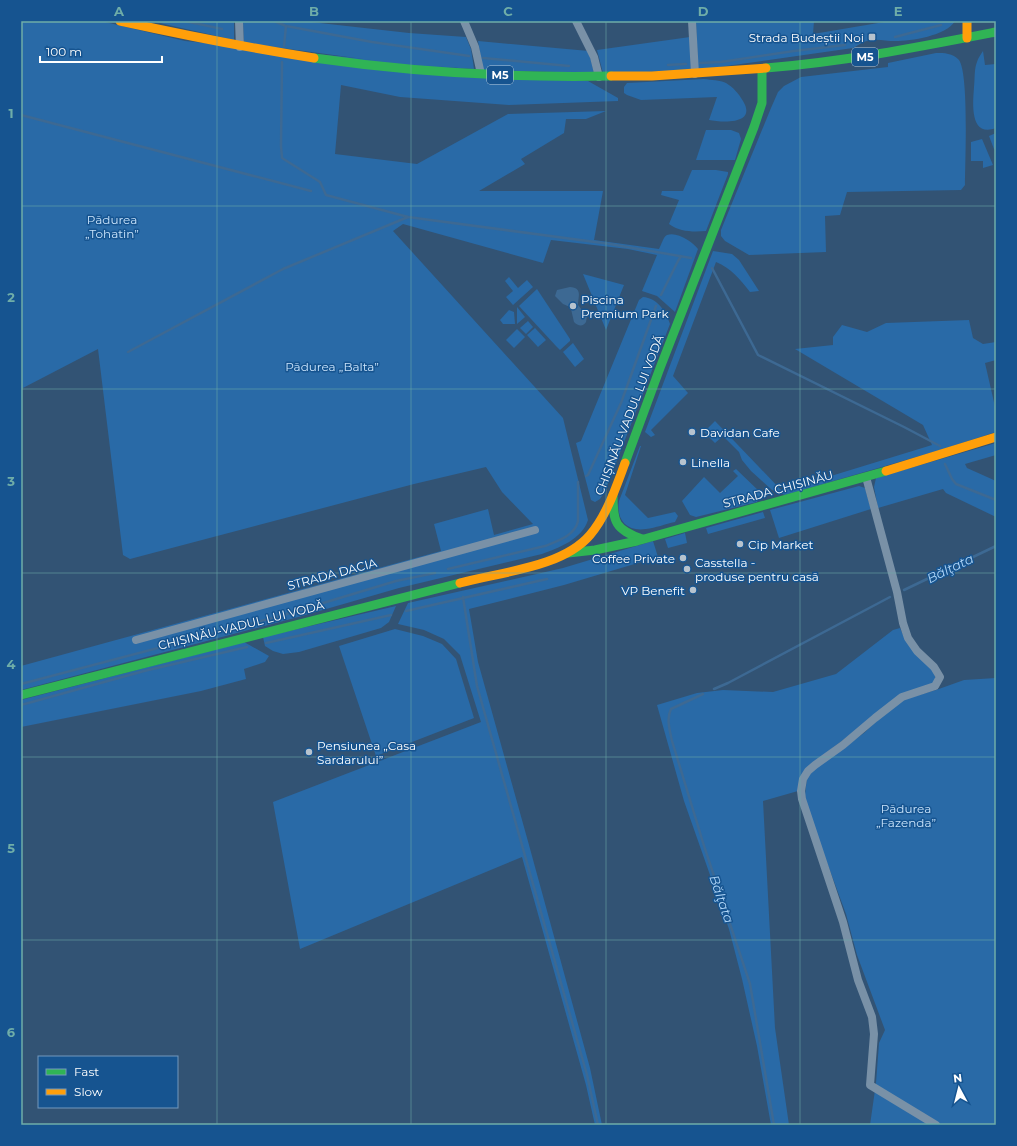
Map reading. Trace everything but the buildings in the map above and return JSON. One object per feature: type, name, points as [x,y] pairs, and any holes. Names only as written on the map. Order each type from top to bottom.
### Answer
[{"type":"main road","name":"M5","points":[[120,21],[240,47],[283,54],[369,66],[513,76],[599,77],[694,74],[762,69],[854,58],[996,32]]},
{"type":"main road","points":[[966,38],[967,21]]},
{"type":"main road","name":"CHIȘINĂU-VADUL LUI VODĂ","points":[[21,694],[466,581],[533,566],[553,559],[588,537],[595,528],[613,494],[676,324],[754,127],[762,104],[762,69]]},
{"type":"main road","name":"STRADA CHIȘINĂU","points":[[564,553],[595,550],[642,539],[866,477],[996,437]]},
{"type":"main road","points":[[613,494],[613,515],[617,524],[626,533],[642,539]]},
{"type":"street","points":[[239,21],[240,47]]},
{"type":"street","points":[[464,21],[475,47],[481,74]]},
{"type":"street","points":[[576,21],[594,57],[599,77]]},
{"type":"street","points":[[692,21],[694,74]]},
{"type":"street","points":[[866,477],[897,592],[901,617],[908,638],[918,651],[934,667],[940,677],[935,686],[902,697],[843,745],[815,765],[808,771],[803,779],[801,791],[802,799],[843,922],[858,980],[872,1017],[874,1034],[870,1084],[936,1125]]},
{"type":"street","name":"STRADA DACIA","points":[[136,640],[536,530]]},
{"type":"green space","points":[[21,21],[101,21],[185,41],[588,81],[618,98],[618,101],[509,105],[400,97],[341,85],[335,154],[417,164],[508,114],[606,111],[586,119],[566,119],[564,133],[521,159],[525,164],[479,191],[603,191],[594,240],[659,249],[666,236],[671,234],[689,240],[698,249],[675,312],[657,296],[642,291],[657,255],[628,249],[551,240],[543,263],[403,224],[393,231],[563,418],[588,520],[581,532],[575,538],[562,546],[542,554],[399,588],[302,616],[21,690],[21,666],[441,551],[434,524],[488,509],[494,535],[533,524],[502,492],[486,467],[414,484],[130,559],[123,555],[98,349],[21,389]]},
{"type":"green space","points":[[151,21],[234,21],[234,40]]},
{"type":"green space","points":[[243,21],[302,21],[409,33],[466,37],[471,49],[474,69],[400,64],[244,43]]},
{"type":"green space","points":[[696,21],[814,21],[813,34],[890,21],[955,21],[950,26],[936,34],[919,39],[895,41],[870,40],[853,48],[698,70]]},
{"type":"green space","points":[[690,37],[691,71],[603,73],[597,50]]},
{"type":"green space","points":[[478,41],[589,51],[594,73],[483,70]]},
{"type":"green space","points":[[983,51],[985,65],[996,64],[996,128],[987,130],[981,128],[977,123],[974,117],[973,109],[975,68]]},
{"type":"green space","points":[[936,53],[945,53],[954,56],[959,60],[962,68],[964,82],[966,139],[965,185],[961,190],[847,192],[840,215],[825,216],[826,252],[749,255],[725,241],[721,236],[721,230],[778,92],[784,86],[801,77],[888,67],[888,63]]},
{"type":"green space","points":[[704,79],[724,82],[729,85],[738,93],[743,101],[746,114],[737,120],[723,122],[709,120],[717,97],[641,100],[624,93],[624,87],[627,83]]},
{"type":"green space","points":[[706,130],[731,130],[739,133],[741,139],[735,160],[696,160]]},
{"type":"green space","points":[[996,133],[996,150],[994,149],[989,136]]},
{"type":"green space","points":[[982,139],[993,165],[983,168],[983,161],[971,161],[971,142]]},
{"type":"green space","points":[[692,170],[716,170],[728,172],[706,231],[687,231],[678,229],[669,224],[679,200],[661,195],[662,191],[683,191]]},
{"type":"green space","points":[[713,251],[732,254],[739,260],[759,291],[750,292],[739,278],[721,264],[716,262],[673,376],[688,393],[651,430],[655,435],[651,437],[645,432]]},
{"type":"green space","points":[[583,274],[624,285],[606,330]]},
{"type":"green space","points":[[509,277],[518,288],[527,280],[533,287],[513,305],[506,297],[513,291],[505,281]]},
{"type":"green space","points":[[537,289],[570,339],[570,341],[560,350],[519,306]]},
{"type":"green space","points":[[643,297],[653,300],[660,306],[666,314],[670,324],[605,491],[600,499],[595,502],[591,500],[576,443],[581,441],[639,300]]},
{"type":"green space","points":[[517,307],[525,317],[517,324]]},
{"type":"green space","points":[[509,310],[514,312],[515,324],[503,324],[500,320]]},
{"type":"green space","points":[[969,320],[973,338],[983,344],[996,342],[996,360],[985,363],[996,411],[996,432],[937,451],[785,495],[772,490],[751,471],[742,460],[739,452],[723,436],[715,443],[704,432],[715,421],[782,491],[932,445],[923,425],[795,349],[833,345],[833,337],[842,325],[867,332],[886,323]]},
{"type":"green space","points":[[528,321],[533,327],[526,334],[520,328]]},
{"type":"green space","points":[[535,328],[546,340],[538,347],[527,335]]},
{"type":"green space","points":[[517,329],[525,337],[514,348],[506,340]]},
{"type":"green space","points":[[573,343],[584,359],[575,367],[563,352]]},
{"type":"green space","points":[[996,443],[996,455],[965,464],[967,468],[996,481],[996,517],[946,493],[943,489],[878,508],[874,487],[876,478]]},
{"type":"green space","points":[[640,446],[625,495],[648,518],[675,512],[678,516],[675,522],[653,528],[633,529],[621,519],[619,514],[619,501]]},
{"type":"green space","points":[[736,469],[761,493],[757,502],[696,517],[690,515],[682,501],[704,477],[720,493],[738,476],[733,471]]},
{"type":"green space","points":[[859,486],[865,488],[871,509],[779,538],[770,510]]},
{"type":"green space","points":[[763,512],[765,518],[708,534],[706,528]]},
{"type":"green space","points":[[685,533],[687,543],[668,548],[665,539]]},
{"type":"green space","points":[[653,541],[658,557],[564,585],[469,609],[478,662],[590,1068],[602,1125],[595,1125],[586,1085],[522,857],[300,949],[273,802],[481,722],[460,655],[444,639],[424,630],[398,624],[408,603],[563,568]]},
{"type":"green space","points":[[396,606],[389,622],[381,628],[299,652],[283,654],[273,651],[265,646],[263,637]]},
{"type":"green space","points":[[900,628],[905,639],[933,670],[935,681],[931,685],[901,696],[814,762],[798,791],[763,801],[775,1028],[789,1125],[771,1125],[757,1046],[729,929],[684,801],[657,705],[697,693],[723,690],[773,692],[836,674],[893,630]]},
{"type":"green space","points":[[395,629],[423,636],[442,644],[456,659],[474,718],[376,756],[339,646]]},
{"type":"green space","points":[[244,642],[269,656],[265,662],[244,669],[246,679],[201,691],[21,727],[21,700]]},
{"type":"green space","name":"Pădurea „Fazenda”","points":[[996,678],[996,1125],[870,1125],[876,1083],[879,1043],[885,1030],[857,955],[846,914],[808,811],[805,795],[807,778],[817,766],[864,733],[885,713],[905,699],[964,680]]},
{"type":"shaded area","name":"Piscina Premium Park","points":[[570,287],[577,289],[579,293],[578,305],[587,316],[585,324],[579,325],[574,322],[570,307],[563,304],[555,296],[557,290]]},
{"type":"waterway","points":[[185,21],[222,29]]},
{"type":"waterway","points":[[274,21],[286,26],[372,42],[469,56]]},
{"type":"waterway","points":[[895,37],[941,25]]},
{"type":"waterway","points":[[284,46],[286,26]]},
{"type":"waterway","points":[[700,63],[721,62],[845,45]]},
{"type":"waterway","points":[[483,58],[569,66]]},
{"type":"waterway","points":[[282,62],[282,158],[320,182],[326,195],[408,217],[610,244],[691,258]]},
{"type":"waterway","points":[[668,65],[686,64]]},
{"type":"waterway","points":[[21,115],[311,191]]},
{"type":"waterway","points":[[128,352],[283,269],[408,217]]},
{"type":"waterway","points":[[661,295],[681,256]]},
{"type":"waterway","points":[[712,268],[758,355],[940,446]]},
{"type":"waterway","points":[[586,476],[588,475],[621,403],[656,306]]},
{"type":"waterway","points":[[945,464],[956,484],[996,500]]},
{"type":"waterway","points":[[448,569],[545,546],[565,537],[573,531],[578,521],[578,482]]},
{"type":"waterway","name":"Bălţata","points":[[904,590],[996,546]]},
{"type":"waterway","points":[[21,684],[280,616],[396,581],[435,573]]},
{"type":"waterway","points":[[406,611],[547,579]]},
{"type":"waterway","points":[[463,597],[477,686],[587,1075],[598,1125]]},
{"type":"waterway","name":"Bălţata","points":[[714,689],[890,597]]},
{"type":"waterway","points":[[266,643],[391,615]]},
{"type":"waterway","points":[[21,705],[144,671],[247,647]]},
{"type":"waterway","name":"Bălţata","points":[[703,694],[671,709],[669,729],[705,849],[750,984],[774,1125]]},
{"type":"traffic: fast","points":[[766,68],[852,58],[996,32]]},
{"type":"traffic: fast","points":[[314,58],[388,67],[462,73],[537,76],[611,76]]},
{"type":"traffic: fast","points":[[625,463],[660,368],[754,127],[762,103],[762,69]]},
{"type":"traffic: fast","points":[[568,553],[595,550],[637,541],[886,471]]},
{"type":"traffic: fast","points":[[613,495],[614,512],[617,524],[626,532],[642,539]]},
{"type":"traffic: fast","points":[[21,695],[460,583]]},
{"type":"traffic: slow","points":[[120,21],[217,41],[314,58]]},
{"type":"traffic: slow","points":[[967,21],[967,38]]},
{"type":"traffic: slow","points":[[611,76],[652,76],[766,68]]},
{"type":"traffic: slow","points":[[886,471],[996,437]]},
{"type":"traffic: slow","points":[[460,583],[547,562],[578,546],[590,535],[601,519],[625,463]]},
{"type":"place","name":"Strada Budeștii Noi","points":[[872,37]]},
{"type":"place","name":"Piscina Premium Park","points":[[573,306]]},
{"type":"place","name":"Davidan Cafe","points":[[692,432]]},
{"type":"place","name":"Linella","points":[[683,462]]},
{"type":"place","name":"Cip Market","points":[[740,544]]},
{"type":"place","name":"Coffee Private","points":[[683,558]]},
{"type":"place","name":"Casstella - produse pentru casă","points":[[687,569]]},
{"type":"place","name":"VP Benefit","points":[[693,590]]},
{"type":"place","name":"Pensiunea „Casa Sardarului”","points":[[309,752]]},
{"type":"park label","name":"Pădurea „Tohatin”","points":[[112,226]]},
{"type":"park label","name":"Pădurea „Balta”","points":[[332,366]]}]
